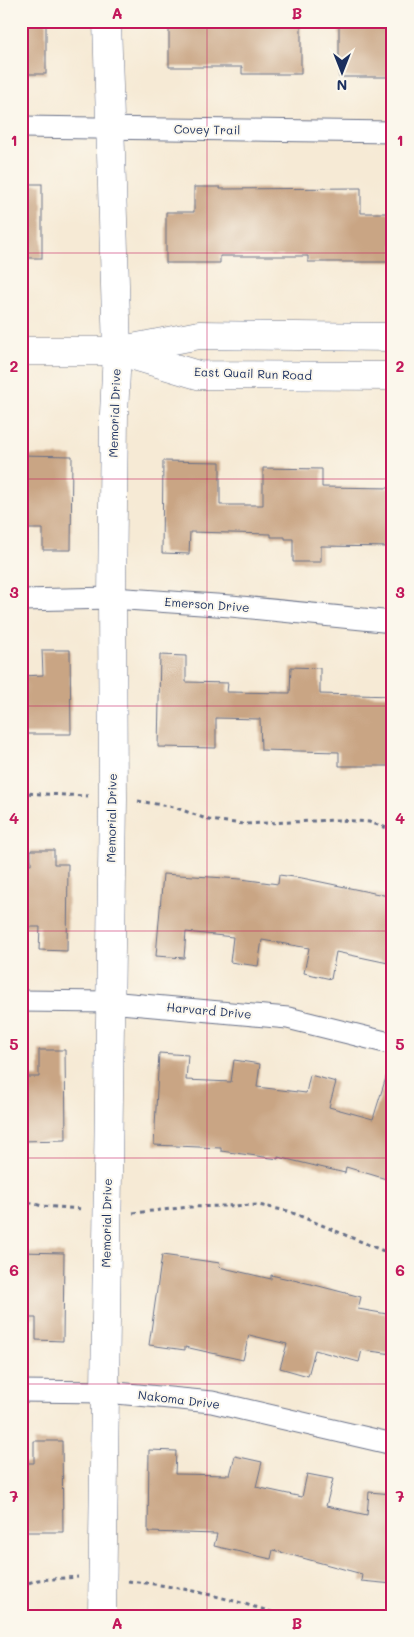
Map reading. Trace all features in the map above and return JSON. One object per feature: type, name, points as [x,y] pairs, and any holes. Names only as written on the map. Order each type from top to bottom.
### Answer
[{"type":"street","name":"Memorial Drive","points":[[102,1616],[113,799],[112,598],[114,414],[117,351],[107,21]]},
{"type":"street","name":"Covey Trail","points":[[21,127],[393,132]]},
{"type":"street","name":"East Quail Run Road","points":[[21,351],[117,351],[198,335],[393,337]]},
{"type":"street","name":"East Quail Run Road","points":[[117,351],[198,375],[393,376]]},
{"type":"street","name":"Emerson Drive","points":[[21,600],[112,598],[231,606],[393,622]]},
{"type":"street","name":"Harvard Drive","points":[[21,1001],[110,1002],[288,1018],[393,1044]]},
{"type":"street","name":"Nakoma Drive","points":[[21,1392],[106,1392],[212,1402],[393,1444]]},
{"type":"path","points":[[21,793],[88,796]]},
{"type":"path","points":[[134,800],[174,806],[209,820],[244,824],[337,820],[370,822],[393,830]]},
{"type":"path","points":[[21,1200],[42,1206],[83,1209]]},
{"type":"path","points":[[130,1213],[190,1207],[258,1205],[288,1211],[393,1255]]},
{"type":"path","points":[[21,1585],[38,1580],[81,1577]]},
{"type":"path","points":[[128,1580],[163,1584],[205,1593],[283,1616]]},
{"type":"building","points":[[21,21],[46,21],[46,74],[21,74]]},
{"type":"building","points":[[169,21],[301,21],[301,74],[242,74],[242,67],[169,67]]},
{"type":"building","points":[[339,21],[393,21],[393,77],[339,77]]},
{"type":"building","points":[[21,184],[42,184],[42,258],[21,258]]},
{"type":"building","points":[[194,187],[220,187],[220,189],[361,188],[361,213],[393,213],[393,262],[308,262],[308,256],[220,256],[220,263],[166,263],[166,212],[194,212]]},
{"type":"building","points":[[21,455],[72,456],[71,550],[43,550],[43,529],[21,529]]},
{"type":"building","points":[[163,461],[220,462],[220,505],[263,505],[263,468],[322,469],[322,487],[393,488],[393,547],[321,546],[321,562],[293,562],[293,539],[271,537],[271,534],[190,532],[189,554],[162,553]]},
{"type":"building","points":[[42,650],[70,650],[71,734],[21,734],[21,676],[43,675]]},
{"type":"building","points":[[160,655],[186,656],[186,682],[228,683],[227,692],[290,693],[291,667],[320,668],[320,694],[393,696],[393,766],[339,766],[339,752],[261,750],[260,719],[216,718],[216,748],[158,747]]},
{"type":"building","points":[[31,850],[54,850],[54,864],[68,864],[67,951],[39,950],[40,927],[21,927],[21,863],[31,864]]},
{"type":"building","points":[[163,874],[241,879],[278,884],[279,875],[393,897],[393,964],[336,952],[331,979],[304,973],[309,948],[262,940],[258,966],[230,962],[233,937],[186,932],[184,958],[156,956]]},
{"type":"building","points":[[39,1050],[65,1050],[66,1140],[21,1141],[21,1077],[39,1077]]},
{"type":"building","points":[[159,1053],[188,1055],[186,1080],[231,1082],[234,1060],[260,1064],[257,1087],[306,1093],[310,1075],[336,1082],[329,1107],[373,1119],[388,1071],[393,1071],[393,1181],[346,1167],[345,1173],[278,1157],[278,1159],[221,1151],[221,1148],[154,1145]]},
{"type":"building","points":[[21,1252],[64,1253],[63,1341],[36,1340],[36,1318],[21,1318]]},
{"type":"building","points":[[162,1255],[220,1263],[219,1267],[271,1279],[271,1275],[361,1297],[358,1309],[393,1315],[393,1354],[362,1350],[359,1362],[315,1350],[308,1376],[280,1368],[287,1344],[249,1335],[243,1360],[185,1347],[185,1350],[149,1345]]},
{"type":"building","points":[[34,1441],[62,1441],[63,1532],[21,1532],[21,1463],[34,1463]]},
{"type":"building","points":[[149,1450],[176,1451],[175,1474],[230,1475],[235,1456],[262,1462],[256,1487],[302,1497],[307,1474],[333,1479],[326,1506],[367,1515],[369,1492],[393,1494],[393,1584],[361,1581],[362,1574],[273,1550],[271,1559],[214,1546],[217,1534],[148,1532]]}]
